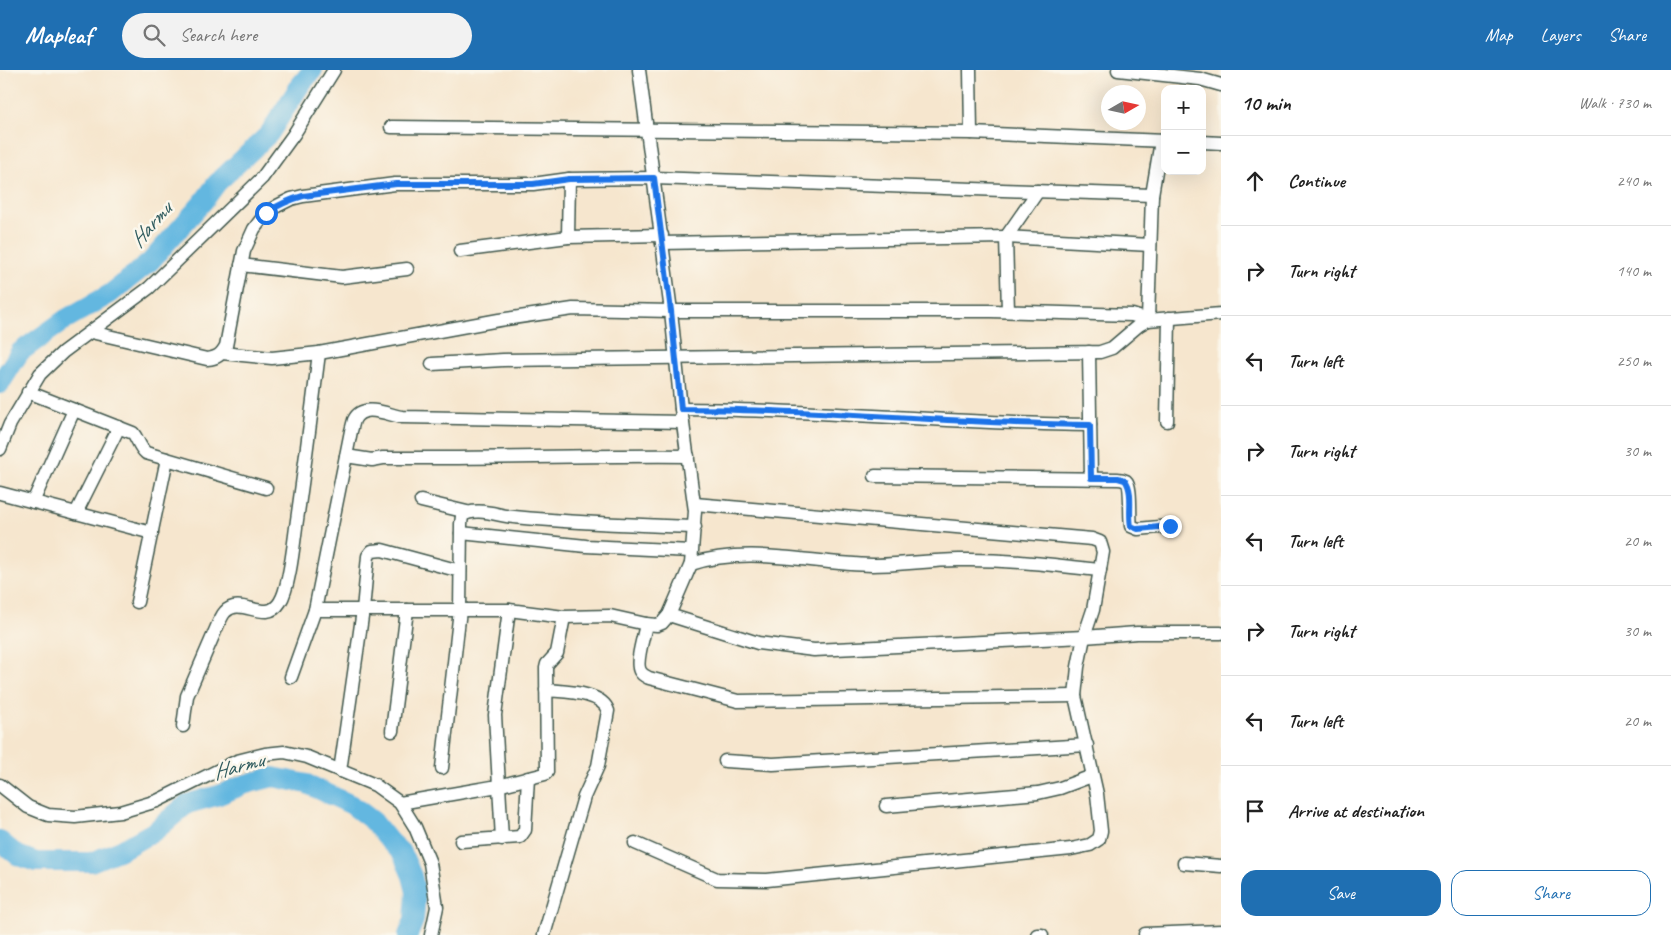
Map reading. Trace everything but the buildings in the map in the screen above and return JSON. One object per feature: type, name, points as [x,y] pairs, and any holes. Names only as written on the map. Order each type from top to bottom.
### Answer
[{"type":"street","points":[[0,449],[10,424],[40,374],[63,352],[149,288],[262,178],[294,134],[334,70]]},
{"type":"street","points":[[315,610],[510,610],[564,616],[610,616],[657,625],[662,623],[669,615],[691,557],[695,527],[695,504],[681,409],[671,311],[639,70]]},
{"type":"street","points":[[970,70],[971,133]]},
{"type":"street","points":[[1118,70],[1200,79],[1221,85]]},
{"type":"street","points":[[391,127],[648,128],[971,133],[1161,141]]},
{"type":"street","points":[[1206,142],[1221,143]]},
{"type":"street","points":[[1148,320],[1152,195],[1161,151]]},
{"type":"street","points":[[91,332],[207,359],[216,358],[226,346],[244,251],[254,229],[266,213],[277,206],[297,198],[396,184],[533,184],[569,179],[654,178],[1152,195]]},
{"type":"street","points":[[568,237],[569,179]]},
{"type":"street","points":[[1008,311],[1006,237],[1038,191]]},
{"type":"street","points":[[460,251],[568,237],[662,239],[1006,237],[1150,245]]},
{"type":"street","points":[[241,265],[342,277],[408,269]]},
{"type":"street","points":[[222,353],[272,358],[319,353],[499,320],[573,309],[671,311],[1008,311],[1132,315],[1148,320],[1221,314]]},
{"type":"street","points":[[1167,421],[1169,318]]},
{"type":"street","points":[[432,364],[503,360],[1100,352],[1112,348],[1139,325],[1148,320]]},
{"type":"street","points":[[1088,352],[1091,478]]},
{"type":"street","points":[[183,726],[187,696],[225,612],[240,606],[267,612],[275,609],[281,602],[293,548],[319,353]]},
{"type":"street","points":[[28,392],[132,433],[136,437],[140,448],[146,453],[266,488]]},
{"type":"street","points":[[681,409],[742,409],[1018,424],[1090,425]]},
{"type":"street","points":[[33,502],[74,410]]},
{"type":"street","points":[[291,677],[315,610],[354,419],[361,413],[370,410],[402,417],[683,422]]},
{"type":"street","points":[[76,513],[118,427]]},
{"type":"street","points":[[346,456],[372,460],[383,458],[468,459],[688,456]]},
{"type":"street","points":[[138,602],[167,459]]},
{"type":"street","points":[[874,476],[1118,478],[1125,480],[1129,486],[1129,518],[1131,526],[1138,529],[1170,526]]},
{"type":"street","points":[[0,494],[152,533]]},
{"type":"street","points":[[421,501],[467,512],[513,517],[646,526],[695,527]]},
{"type":"street","points":[[635,843],[718,879],[767,880],[1071,849],[1090,845],[1099,839],[1101,831],[1097,794],[1075,696],[1078,667],[1092,610],[1103,552],[1100,542],[1092,539],[695,504]]},
{"type":"street","points":[[442,768],[460,610],[462,516],[467,512]]},
{"type":"street","points":[[461,533],[708,558],[744,555],[872,565],[959,560],[1033,562],[1100,570]]},
{"type":"street","points":[[340,771],[364,610],[368,556],[372,551],[382,550],[460,571]]},
{"type":"street","points":[[392,731],[406,610]]},
{"type":"street","points":[[502,839],[495,714],[510,610]]},
{"type":"street","points":[[669,615],[758,644],[814,650],[1084,638],[1137,633],[1221,633]]},
{"type":"street","points":[[400,803],[498,786],[545,774],[548,768],[546,668],[557,653],[564,616]]},
{"type":"street","points":[[646,624],[638,660],[639,670],[643,675],[655,680],[738,701],[1075,696]]},
{"type":"street","points":[[546,690],[590,696],[600,700],[606,705],[608,711],[598,766],[584,797],[548,934]]},
{"type":"street","points":[[725,761],[773,764],[1087,745]]},
{"type":"street","points":[[0,785],[28,807],[48,815],[75,817],[120,812],[157,801],[237,761],[265,754],[284,752],[307,757],[375,785],[400,803],[415,826],[430,863],[437,907],[431,935]]},
{"type":"street","points":[[886,806],[1038,793],[1060,788],[1092,776]]},
{"type":"street","points":[[461,841],[520,837],[525,830],[528,778]]},
{"type":"street","points":[[1184,863],[1221,866]]},
{"type":"street","points":[[1144,934],[1221,931]]},
{"type":"street","points":[[1037,935],[1042,935]]},
{"type":"waterway","name":"Harmu","points":[[0,384],[20,352],[66,319],[110,294],[150,262],[203,202],[217,183],[269,134],[301,84],[313,70]]},
{"type":"waterway","name":"Harmu","points":[[0,841],[17,855],[36,862],[91,862],[121,850],[155,831],[187,804],[273,777],[307,784],[352,805],[373,821],[390,842],[402,853],[412,876],[416,892],[414,920],[408,935]]},
{"type":"route","points":[[266,213],[291,199],[303,196],[396,184],[533,184],[569,179],[654,178],[681,409],[742,409],[1018,424],[1090,425],[1091,478],[1118,478],[1125,480],[1129,486],[1129,518],[1131,526],[1138,529],[1170,526]]}]
